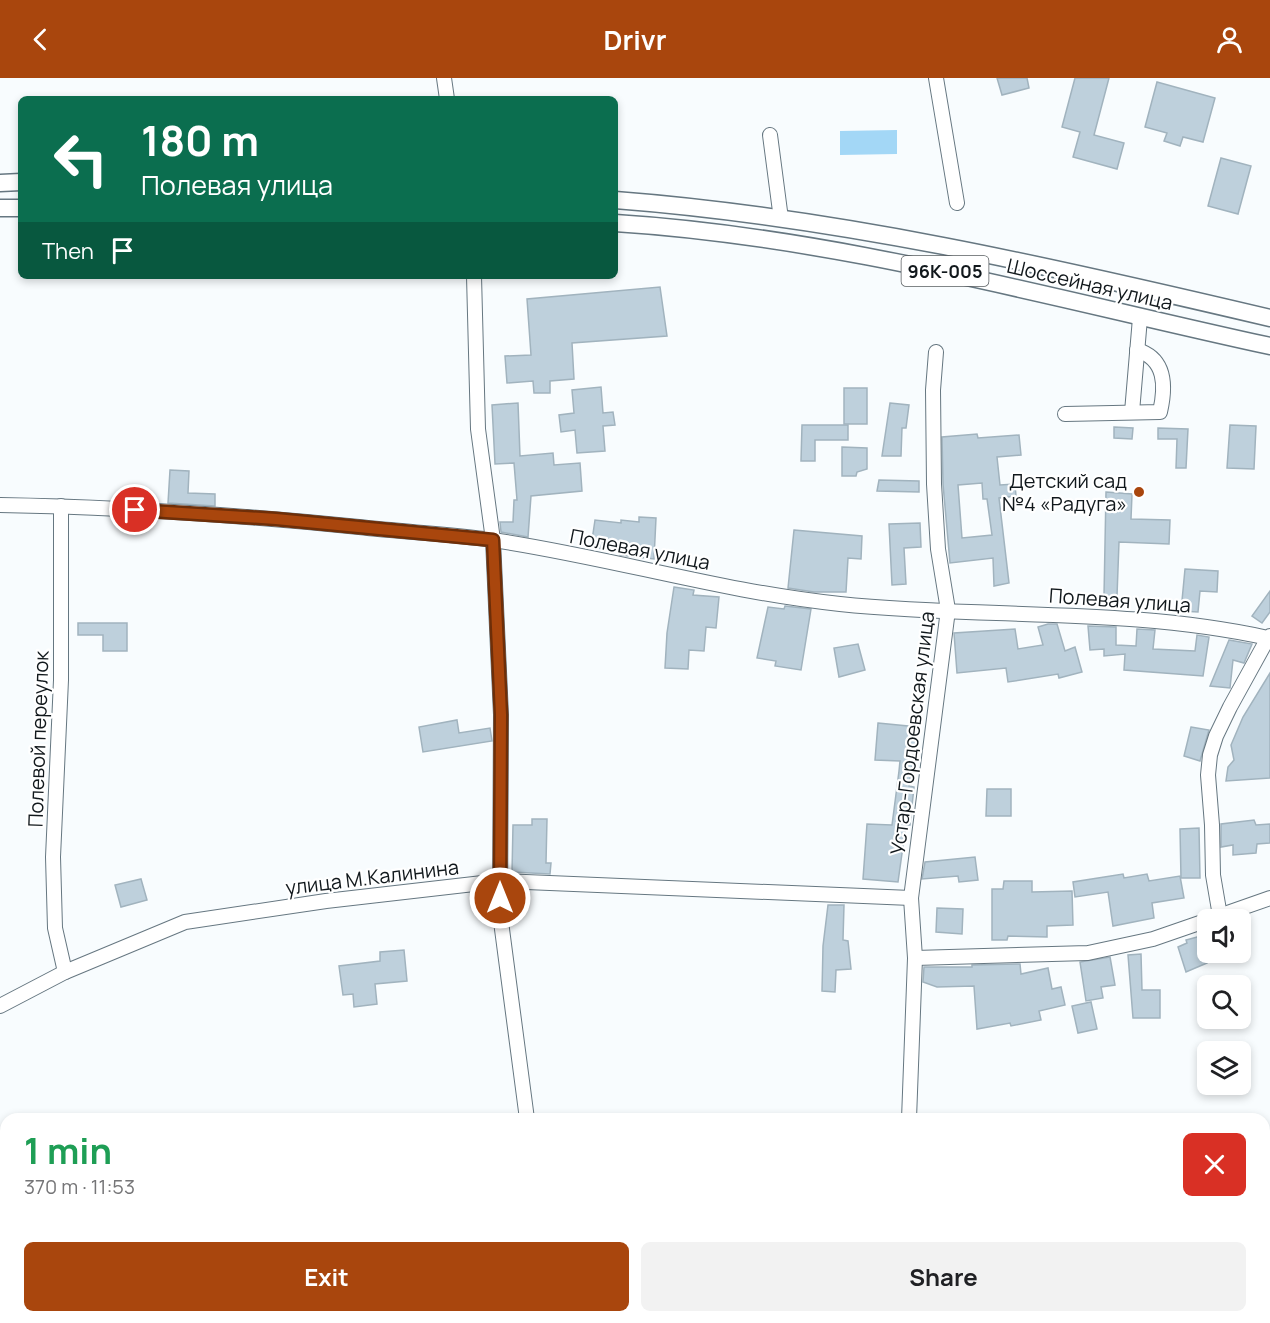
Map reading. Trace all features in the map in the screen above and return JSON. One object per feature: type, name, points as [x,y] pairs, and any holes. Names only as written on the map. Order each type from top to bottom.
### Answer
[{"type":"main road","points":[[0,183],[18,182]]},
{"type":"main road","name":"Шоссейная улица","points":[[618,200],[781,219],[953,246],[1270,318]]},
{"type":"main road","points":[[0,208],[18,208]]},
{"type":"main road","name":"Шоссейная улица","points":[[618,223],[659,226],[776,242],[909,263],[1140,318],[1270,346]]},
{"type":"street","points":[[444,78],[447,96]]},
{"type":"street","points":[[936,78],[957,203]]},
{"type":"street","points":[[770,135],[781,219]]},
{"type":"street","points":[[474,279],[478,429],[493,540],[501,715],[500,915],[526,1113]]},
{"type":"street","points":[[1132,412],[1140,318]]},
{"type":"street","points":[[1065,414],[1160,412],[1164,385],[1158,364],[1149,355],[1137,350]]},
{"type":"street","name":"Устар-Гордоевская улица","points":[[909,1113],[915,958],[912,898],[948,610],[939,549],[934,484],[933,390],[936,352]]},
{"type":"street","name":"Полевая улица","points":[[0,505],[61,506],[276,519],[493,540],[712,584],[840,604],[1118,617],[1218,628],[1269,637]]},
{"type":"street","name":"Полевой переулок","points":[[61,506],[61,680],[53,857],[55,928],[65,972]]},
{"type":"street","points":[[1213,909],[1212,825],[1208,776],[1210,755],[1230,707],[1269,637]]},
{"type":"street","name":"улица М.Калинина","points":[[0,1006],[65,972],[184,922],[326,901],[500,881],[912,898]]},
{"type":"street","points":[[1240,909],[1270,898]]},
{"type":"street","points":[[915,958],[1088,953],[1154,939],[1197,924]]},
{"type":"shaded area","points":[[897,130],[897,154],[840,155],[840,131]]},
{"type":"building","points":[[997,78],[1027,78],[1029,88],[1002,95]]},
{"type":"building","points":[[1075,78],[1109,78],[1094,135],[1124,143],[1117,169],[1073,157],[1080,132],[1062,127]]},
{"type":"building","points":[[1157,82],[1215,98],[1203,142],[1183,137],[1180,146],[1164,141],[1167,133],[1145,127]]},
{"type":"building","points":[[1221,158],[1251,166],[1238,214],[1208,206]]},
{"type":"building","points":[[660,287],[667,336],[572,343],[574,379],[550,381],[550,393],[534,393],[533,381],[507,383],[505,356],[531,355],[527,299]]},
{"type":"building","points":[[601,387],[603,413],[613,412],[615,425],[603,426],[605,451],[577,453],[575,430],[561,432],[559,415],[574,413],[572,390]]},
{"type":"building","points":[[844,388],[867,388],[867,424],[844,424]]},
{"type":"building","points":[[518,403],[520,456],[553,453],[554,465],[580,463],[582,491],[531,496],[528,537],[501,532],[500,522],[513,522],[514,500],[517,500],[514,463],[495,464],[492,405]]},
{"type":"building","points":[[890,403],[909,405],[906,428],[902,428],[901,456],[882,456]]},
{"type":"building","points":[[802,425],[848,425],[848,440],[815,440],[815,461],[801,461]]},
{"type":"building","points":[[1230,425],[1256,426],[1254,469],[1227,468]]},
{"type":"building","points":[[1114,427],[1133,428],[1132,439],[1114,438]]},
{"type":"building","points":[[1158,428],[1188,429],[1186,468],[1176,468],[1177,439],[1158,439]]},
{"type":"building","points":[[977,434],[978,438],[1019,435],[1021,455],[997,457],[1000,485],[1015,484],[1016,496],[999,498],[1009,583],[994,586],[993,558],[950,563],[943,484],[942,437]],"holes":[[[982,483],[983,499],[987,499],[992,535],[962,538],[958,485]]]},
{"type":"building","points":[[842,447],[867,448],[867,469],[857,472],[856,476],[842,476]]},
{"type":"building","points":[[170,470],[189,471],[188,493],[215,494],[215,506],[168,503]]},
{"type":"building","points":[[879,480],[919,481],[919,492],[877,491]]},
{"type":"building","points":[[1106,492],[1132,494],[1131,519],[1170,520],[1169,544],[1119,542],[1117,596],[1104,596]]},
{"type":"building","points":[[639,517],[656,518],[654,559],[620,555],[618,551],[591,547],[595,520],[621,523],[621,520],[639,522]]},
{"type":"building","points":[[920,523],[921,547],[904,548],[906,584],[892,585],[889,524]]},
{"type":"building","points":[[794,530],[862,536],[861,559],[848,558],[846,592],[814,592],[788,588]]},
{"type":"building","points":[[1185,569],[1218,571],[1217,592],[1200,591],[1198,612],[1181,611]]},
{"type":"building","points":[[674,587],[694,590],[693,595],[719,597],[716,628],[706,627],[704,651],[689,650],[688,669],[665,668],[667,633]]},
{"type":"building","points":[[1270,591],[1270,612],[1262,623],[1252,616]]},
{"type":"building","points":[[785,606],[811,609],[801,670],[775,666],[776,661],[757,658],[768,607],[784,609]]},
{"type":"building","points":[[78,623],[127,623],[127,651],[103,651],[103,635],[78,635]]},
{"type":"building","points":[[1057,624],[1065,651],[1075,647],[1082,672],[1059,678],[1058,674],[1008,682],[1006,668],[957,673],[954,633],[1015,629],[1018,649],[1043,645],[1038,627]]},
{"type":"building","points":[[1088,626],[1116,627],[1116,645],[1136,646],[1137,629],[1155,630],[1153,649],[1195,651],[1197,635],[1209,637],[1203,676],[1124,670],[1125,654],[1104,656],[1104,649],[1090,650]]},
{"type":"building","points":[[1229,640],[1252,644],[1244,663],[1233,660],[1230,688],[1210,686]]},
{"type":"building","points":[[858,644],[865,670],[839,677],[834,648]]},
{"type":"building","points":[[1270,673],[1270,778],[1226,781],[1228,767],[1234,760],[1231,745],[1243,717]]},
{"type":"building","points":[[457,720],[459,733],[490,728],[492,741],[423,752],[419,727]]},
{"type":"building","points":[[878,723],[918,727],[909,786],[914,787],[910,825],[906,825],[898,882],[863,879],[867,824],[892,825],[900,761],[875,760]]},
{"type":"building","points":[[1191,727],[1209,730],[1200,761],[1184,756]]},
{"type":"building","points":[[987,789],[1011,789],[1011,816],[986,816]]},
{"type":"building","points":[[532,819],[547,819],[546,863],[551,863],[550,874],[512,872],[513,825],[532,825]]},
{"type":"building","points":[[1254,820],[1256,825],[1270,824],[1270,843],[1257,844],[1256,853],[1233,855],[1233,845],[1221,847],[1221,824]]},
{"type":"building","points":[[1199,828],[1200,878],[1181,878],[1180,829]]},
{"type":"building","points":[[975,857],[978,880],[959,882],[958,876],[922,879],[925,862]]},
{"type":"building","points":[[1123,874],[1124,878],[1147,874],[1149,881],[1180,876],[1184,898],[1152,903],[1154,918],[1113,926],[1108,892],[1075,897],[1073,882]]},
{"type":"building","points":[[141,879],[147,900],[121,907],[115,885]]},
{"type":"building","points":[[1004,881],[1032,881],[1032,892],[1072,891],[1073,925],[1047,926],[1047,937],[1008,936],[1007,940],[992,940],[992,889],[1003,889]]},
{"type":"building","points":[[828,905],[844,905],[843,940],[848,941],[851,969],[836,970],[835,992],[822,991],[823,946]]},
{"type":"building","points":[[937,908],[963,909],[962,934],[936,932]]},
{"type":"building","points":[[1197,937],[1197,963],[1207,963],[1186,972],[1178,947],[1187,943],[1186,940]]},
{"type":"building","points":[[404,950],[407,981],[375,984],[377,1004],[354,1007],[353,994],[343,995],[339,966],[380,961],[380,952]]},
{"type":"building","points":[[1141,954],[1142,990],[1160,990],[1160,1018],[1133,1018],[1128,955]]},
{"type":"building","points":[[1110,957],[1115,985],[1101,987],[1103,998],[1086,1001],[1080,962]]},
{"type":"building","points":[[1020,964],[1021,974],[1048,968],[1052,989],[1061,987],[1065,1005],[1039,1011],[1041,1020],[977,1029],[974,986],[937,987],[923,982],[924,967]]},
{"type":"building","points":[[1091,1002],[1097,1029],[1078,1033],[1072,1006]]},
{"type":"place","name":"Детский сад №4 «Радуга»","points":[[1139,492]]},
{"type":"route","points":[[135,510],[276,519],[493,540],[501,715],[500,898]]}]
